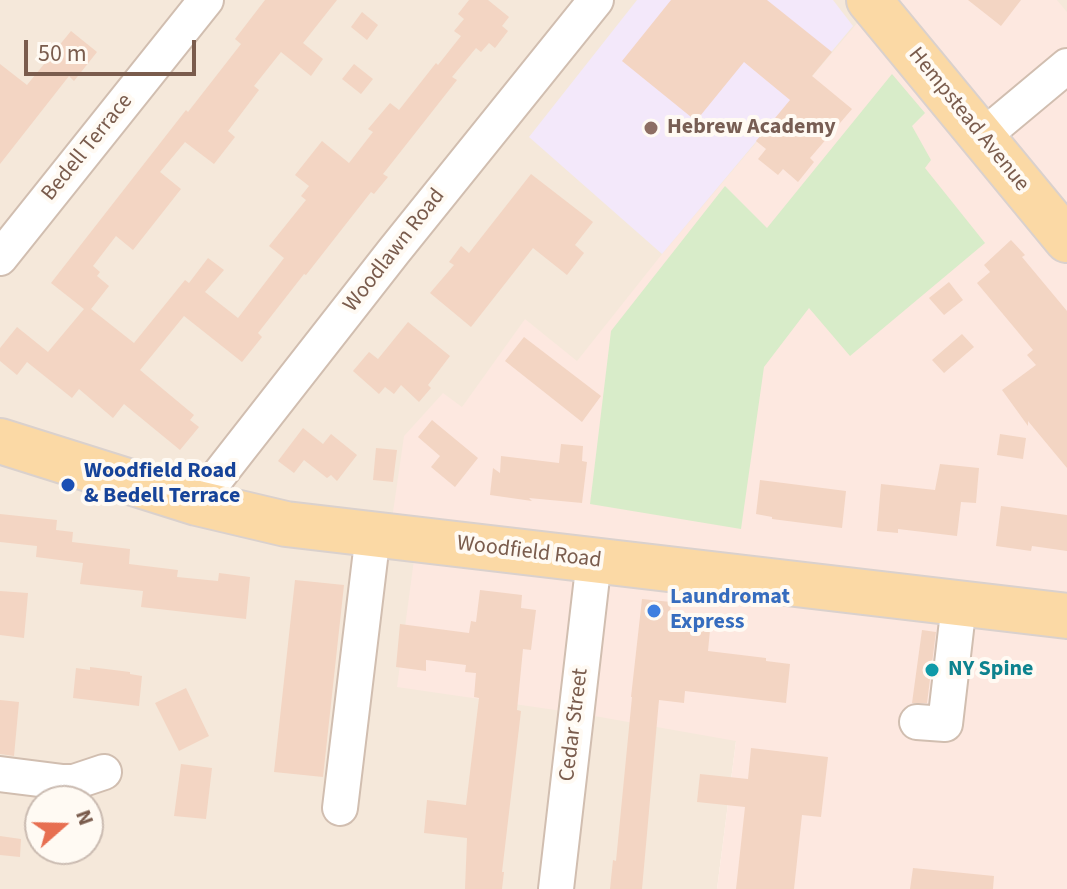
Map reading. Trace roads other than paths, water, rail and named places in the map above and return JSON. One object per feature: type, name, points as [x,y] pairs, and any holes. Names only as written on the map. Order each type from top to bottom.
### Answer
[{"type":"main road","name":"Hempstead Avenue","points":[[869,0],[1067,240]]},
{"type":"main road","name":"Woodfield Road","points":[[0,441],[197,503],[286,524],[1067,616]]},
{"type":"street","name":"Bedell Terrace","points":[[0,258],[206,0]]},
{"type":"street","name":"Woodlawn Road","points":[[197,503],[596,0]]},
{"type":"street","points":[[982,137],[1067,66]]},
{"type":"street","points":[[340,808],[373,534]]},
{"type":"street","name":"Cedar Street","points":[[556,889],[594,560]]},
{"type":"street","points":[[917,722],[945,724],[959,604]]},
{"type":"street","points":[[0,774],[74,782],[104,772]]},
{"type":"place","name":"Hebrew Academy","points":[[651,128]]},
{"type":"place","name":"Woodfield Road & Bedell Terrace","points":[[68,485]]},
{"type":"place","name":"Laundromat Express","points":[[654,611]]},
{"type":"place","name":"NY Spine","points":[[932,670]]}]
